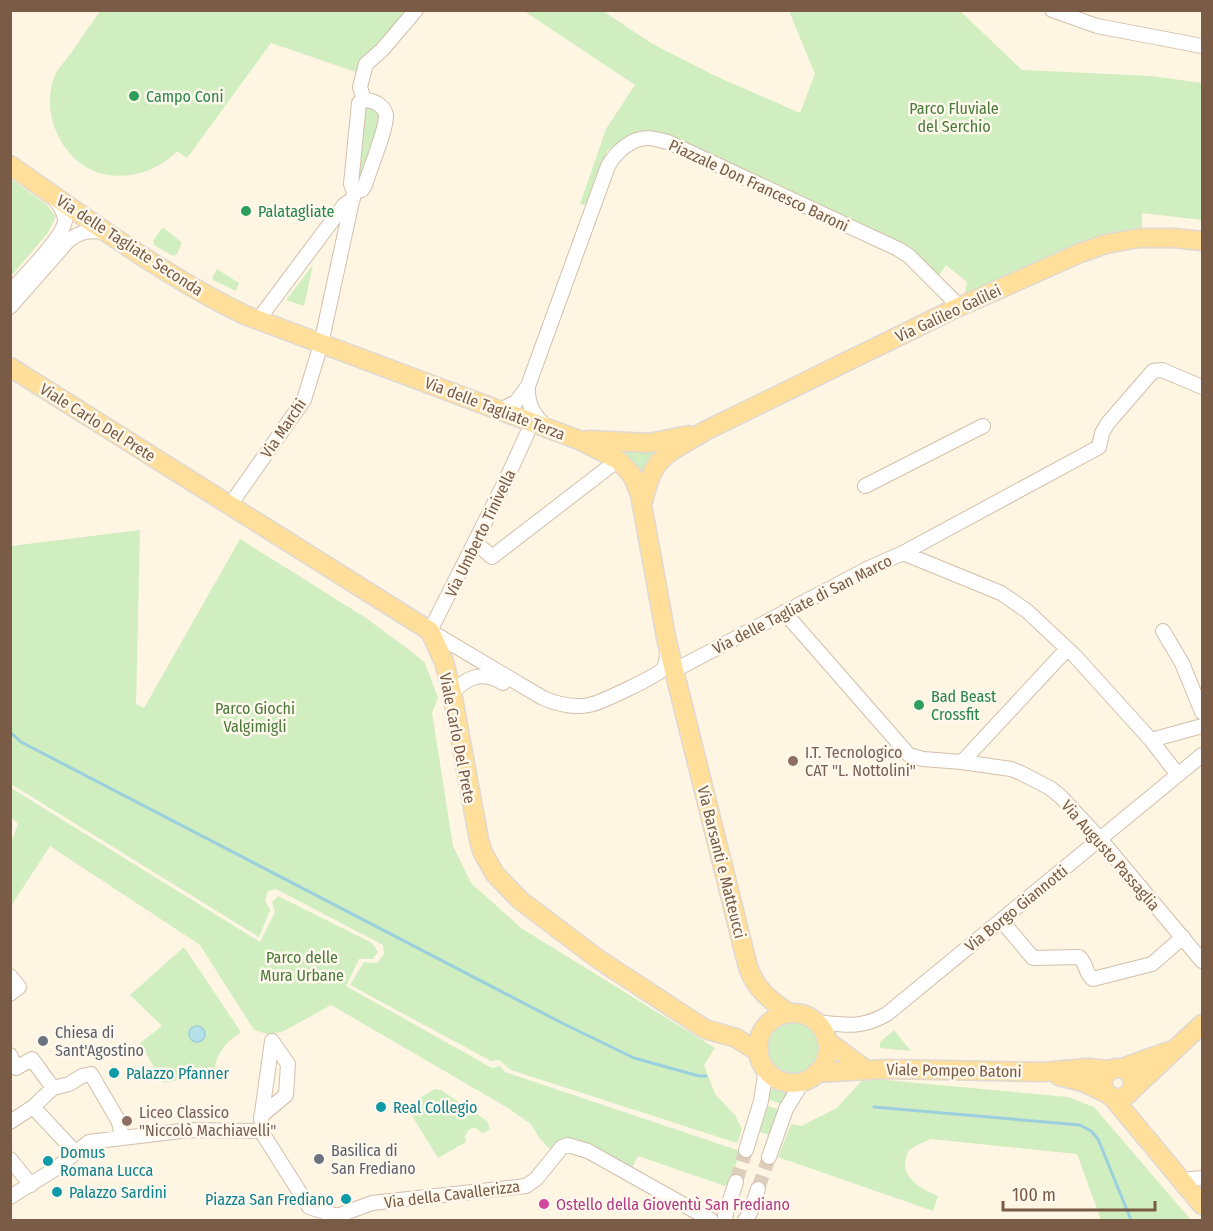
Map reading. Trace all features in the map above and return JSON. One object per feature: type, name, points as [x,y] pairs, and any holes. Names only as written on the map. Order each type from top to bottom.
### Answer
[{"type":"main road","name":"Via delle Tagliate Seconda","points":[[10,165],[128,247],[199,291],[258,320],[321,344]]},
{"type":"main road","name":"Via Galileo Galilei","points":[[643,504],[650,474],[659,461],[705,431],[951,306],[973,300],[1072,256],[1106,244],[1148,237],[1203,241]]},
{"type":"main road","name":"Via delle Tagliate Terza","points":[[321,344],[579,440],[618,460],[632,475],[643,504]]},
{"type":"main road","name":"Viale Carlo Del Prete","points":[[10,367],[430,631],[444,662],[452,693],[478,840],[489,863],[506,888],[598,959],[705,1029],[736,1038],[759,1052]]},
{"type":"main road","name":"Via Galileo Galilei","points":[[579,440],[649,443],[705,431]]},
{"type":"main road","name":"Via Barsanti e Matteucci","points":[[643,504],[668,642],[747,967],[762,994],[789,1014]]},
{"type":"main road","points":[[789,1014],[803,1015],[816,1022],[827,1041],[825,1060],[810,1077],[783,1081],[766,1070],[759,1052],[759,1042],[764,1029],[775,1018],[789,1014]]},
{"type":"main road","points":[[1109,1095],[1123,1098],[1155,1070],[1173,1049],[1203,1024]]},
{"type":"main road","name":"Viale Pompeo Batoni","points":[[827,1041],[865,1070]]},
{"type":"main road","points":[[1173,1049],[1116,1069],[1102,1081],[1109,1095],[1203,1205]]},
{"type":"main road","name":"Viale Pompeo Batoni","points":[[810,1077],[865,1070],[1043,1072],[1087,1068],[1116,1069]]},
{"type":"main road","points":[[1116,1069],[1128,1072],[1132,1077],[1131,1091],[1134,1107],[1147,1138]]},
{"type":"main road","name":"Viale Pompeo Batoni","points":[[1043,1072],[1083,1082],[1109,1095]]},
{"type":"street","points":[[364,100],[360,87],[366,64],[382,50],[416,10]]},
{"type":"street","points":[[1052,10],[1098,26],[1203,46]]},
{"type":"street","points":[[258,320],[344,205],[354,196],[358,192],[365,186],[385,121],[384,109],[370,99],[359,104],[351,184],[354,196]]},
{"type":"street","name":"Piazzale Don Francesco Baroni","points":[[500,410],[516,402],[528,386],[608,166],[615,154],[636,140],[648,138],[668,142],[898,249],[909,256],[951,306]]},
{"type":"street","points":[[10,292],[50,248],[63,228],[65,220],[63,212],[51,193]]},
{"type":"street","name":"Via Marchi","points":[[230,505],[304,400],[321,344],[354,196]]},
{"type":"street","points":[[10,307],[68,241],[78,233],[107,232]]},
{"type":"street","points":[[903,553],[1099,447],[1108,423],[1153,371],[1162,370],[1203,387]]},
{"type":"street","points":[[528,386],[527,398],[530,408],[545,426]]},
{"type":"street","points":[[865,486],[983,426]]},
{"type":"street","name":"Via Umberto Tinivella","points":[[430,631],[506,483],[527,434]]},
{"type":"street","points":[[475,542],[492,557],[618,460]]},
{"type":"street","name":"Via delle Tagliate di San Marco","points":[[675,670],[869,568],[903,553],[949,570],[1012,599],[1027,610],[1067,649],[1151,740]]},
{"type":"street","name":"Via Augusto Passaglia","points":[[784,612],[909,755],[924,759],[1011,769],[1034,779],[1061,797],[1100,839],[1203,961]]},
{"type":"street","name":"Via Barsanti e Matteucci","points":[[430,631],[534,694],[552,702],[579,706],[597,703],[658,673],[666,663],[668,642]]},
{"type":"street","points":[[1163,631],[1182,663],[1203,712]]},
{"type":"street","points":[[962,762],[1067,649]]},
{"type":"street","points":[[452,693],[466,680],[478,675],[487,675],[540,705],[576,713],[587,713],[610,706],[656,682],[667,683],[681,694]]},
{"type":"street","points":[[1178,775],[1151,740],[1203,726]]},
{"type":"street","name":"Via Borgo Giannotti","points":[[816,1022],[850,1026],[875,1020],[889,1012],[1203,755]]},
{"type":"street","points":[[1001,920],[1033,958],[1079,957],[1093,979],[1152,964],[1183,937]]},
{"type":"street","points":[[12,1064],[32,1059],[53,1088]]},
{"type":"street","points":[[746,1150],[761,1101],[766,1070]]},
{"type":"street","points":[[10,1122],[33,1107],[53,1088],[91,1074],[119,1122],[122,1138]]},
{"type":"street","points":[[769,1158],[786,1109],[810,1077]]},
{"type":"street","points":[[33,1107],[76,1153]]},
{"type":"street","points":[[10,1197],[31,1185],[89,1143],[189,1130],[261,1131],[261,1116]]},
{"type":"street","name":"Via della Cavallerizza","points":[[261,1131],[309,1207],[337,1216],[372,1203],[526,1186],[536,1179],[562,1147],[568,1145],[588,1151],[711,1221]]},
{"type":"street","points":[[10,1159],[31,1185]]},
{"type":"street","points":[[1182,1180],[1203,1178]]},
{"type":"street","points":[[726,1221],[725,1216],[736,1182]]},
{"type":"street","points":[[745,1221],[758,1189]]},
{"type":"green space","name":"Campo Coni","points":[[100,11],[406,11],[359,73],[271,43],[187,158],[177,151],[158,166],[123,176],[99,173],[77,160],[60,140],[51,114],[51,88],[55,75]]},
{"type":"green space","name":"Parco Fluviale del Serchio","points":[[524,11],[603,11],[651,43],[711,74],[800,113],[815,74],[789,11],[962,11],[1022,70],[1152,76],[1202,83],[1202,220],[1142,213],[1142,231],[1082,241],[965,294],[967,282],[946,265],[939,276],[914,250],[893,238],[675,139],[635,133],[619,142],[607,151],[585,205],[580,204],[606,129],[635,85]]},
{"type":"green space","points":[[368,107],[376,108],[382,116],[363,184],[355,184],[364,110]]},
{"type":"green space","points":[[11,179],[47,205],[56,217],[47,234],[11,276]]},
{"type":"green space","points":[[162,228],[182,243],[177,254],[173,256],[154,245],[153,241]]},
{"type":"green space","points":[[313,265],[304,306],[286,300]]},
{"type":"green space","points":[[217,269],[239,283],[236,291],[213,280]]},
{"type":"green space","points":[[667,444],[644,480],[615,449]]},
{"type":"green space","name":"Parco Giochi Valgimigli","points":[[140,530],[136,704],[144,708],[240,539],[366,618],[425,663],[438,698],[432,713],[453,846],[471,883],[521,928],[715,1048],[704,1065],[715,1094],[735,1115],[742,1129],[737,1143],[511,1070],[499,1060],[491,1061],[350,985],[364,962],[377,963],[384,954],[383,945],[276,889],[268,891],[265,900],[270,910],[259,937],[11,784],[11,546]]},
{"type":"green space","name":"Parco delle Mura Urbane","points":[[11,788],[260,942],[275,912],[272,902],[278,896],[372,943],[378,952],[373,959],[359,959],[346,986],[492,1068],[500,1066],[505,1072],[740,1151],[731,1180],[725,1186],[638,1156],[632,1168],[574,1138],[562,1141],[552,1151],[540,1139],[531,1124],[508,1108],[331,1005],[282,1032],[267,1034],[254,1030],[200,945],[50,846],[11,906],[10,845],[18,824],[11,817]]},
{"type":"green space","points":[[184,947],[241,1032],[222,1050],[213,1074],[163,1083],[140,1043],[162,1026],[130,995]]},
{"type":"green space","points":[[789,1021],[799,1021],[813,1028],[820,1047],[813,1066],[799,1073],[789,1073],[779,1069],[772,1062],[768,1052],[768,1042],[772,1032],[779,1025]]},
{"type":"green space","points":[[894,1030],[911,1051],[880,1048],[880,1042]]},
{"type":"green space","points":[[864,1078],[1068,1097],[1094,1107],[1191,1220],[1101,1220],[1077,1154],[931,1139],[908,1151],[905,1164],[906,1172],[913,1181],[938,1196],[933,1211],[778,1157],[791,1124],[801,1126],[837,1108]]},
{"type":"green space","points":[[769,1082],[781,1088],[793,1090],[784,1105],[765,1098]]},
{"type":"green space","points":[[435,1089],[441,1090],[487,1121],[490,1130],[482,1133],[475,1128],[470,1129],[465,1136],[466,1142],[438,1158],[406,1106]]},
{"type":"green space","points":[[765,1105],[783,1111],[773,1136],[757,1131]]},
{"type":"water","points":[[194,1026],[200,1026],[205,1034],[203,1040],[194,1042],[189,1037],[189,1031]]},
{"type":"waterway","points":[[10,732],[21,742],[562,1023],[634,1058],[706,1076]]},
{"type":"waterway","points":[[874,1107],[1080,1125],[1091,1131],[1098,1139],[1131,1220]]},
{"type":"tunnel","points":[[736,1182],[746,1150]]},
{"type":"tunnel","points":[[758,1189],[769,1157]]},
{"type":"place","name":"Campo Coni","points":[[134,96]]},
{"type":"place","name":"Palatagliate","points":[[246,211]]},
{"type":"place","name":"Bad Beast Crossfit","points":[[919,705]]},
{"type":"place","name":"I.T. Tecnologico CAT \"L. Nottolini\"","points":[[793,761]]},
{"type":"place","name":"Chiesa di Sant'Agostino","points":[[43,1041]]},
{"type":"place","name":"Palazzo Pfanner","points":[[114,1073]]},
{"type":"place","name":"Real Collegio","points":[[381,1107]]},
{"type":"place","name":"Liceo Classico \"Niccolò Machiavelli\"","points":[[127,1121]]},
{"type":"place","name":"Basilica di San Frediano","points":[[319,1159]]},
{"type":"place","name":"Domus Romana Lucca","points":[[48,1161]]},
{"type":"place","name":"Palazzo Sardini","points":[[57,1192]]},
{"type":"place","name":"Piazza San Frediano","points":[[346,1199]]},
{"type":"place","name":"Ostello della Gioventù San Frediano","points":[[544,1204]]}]
